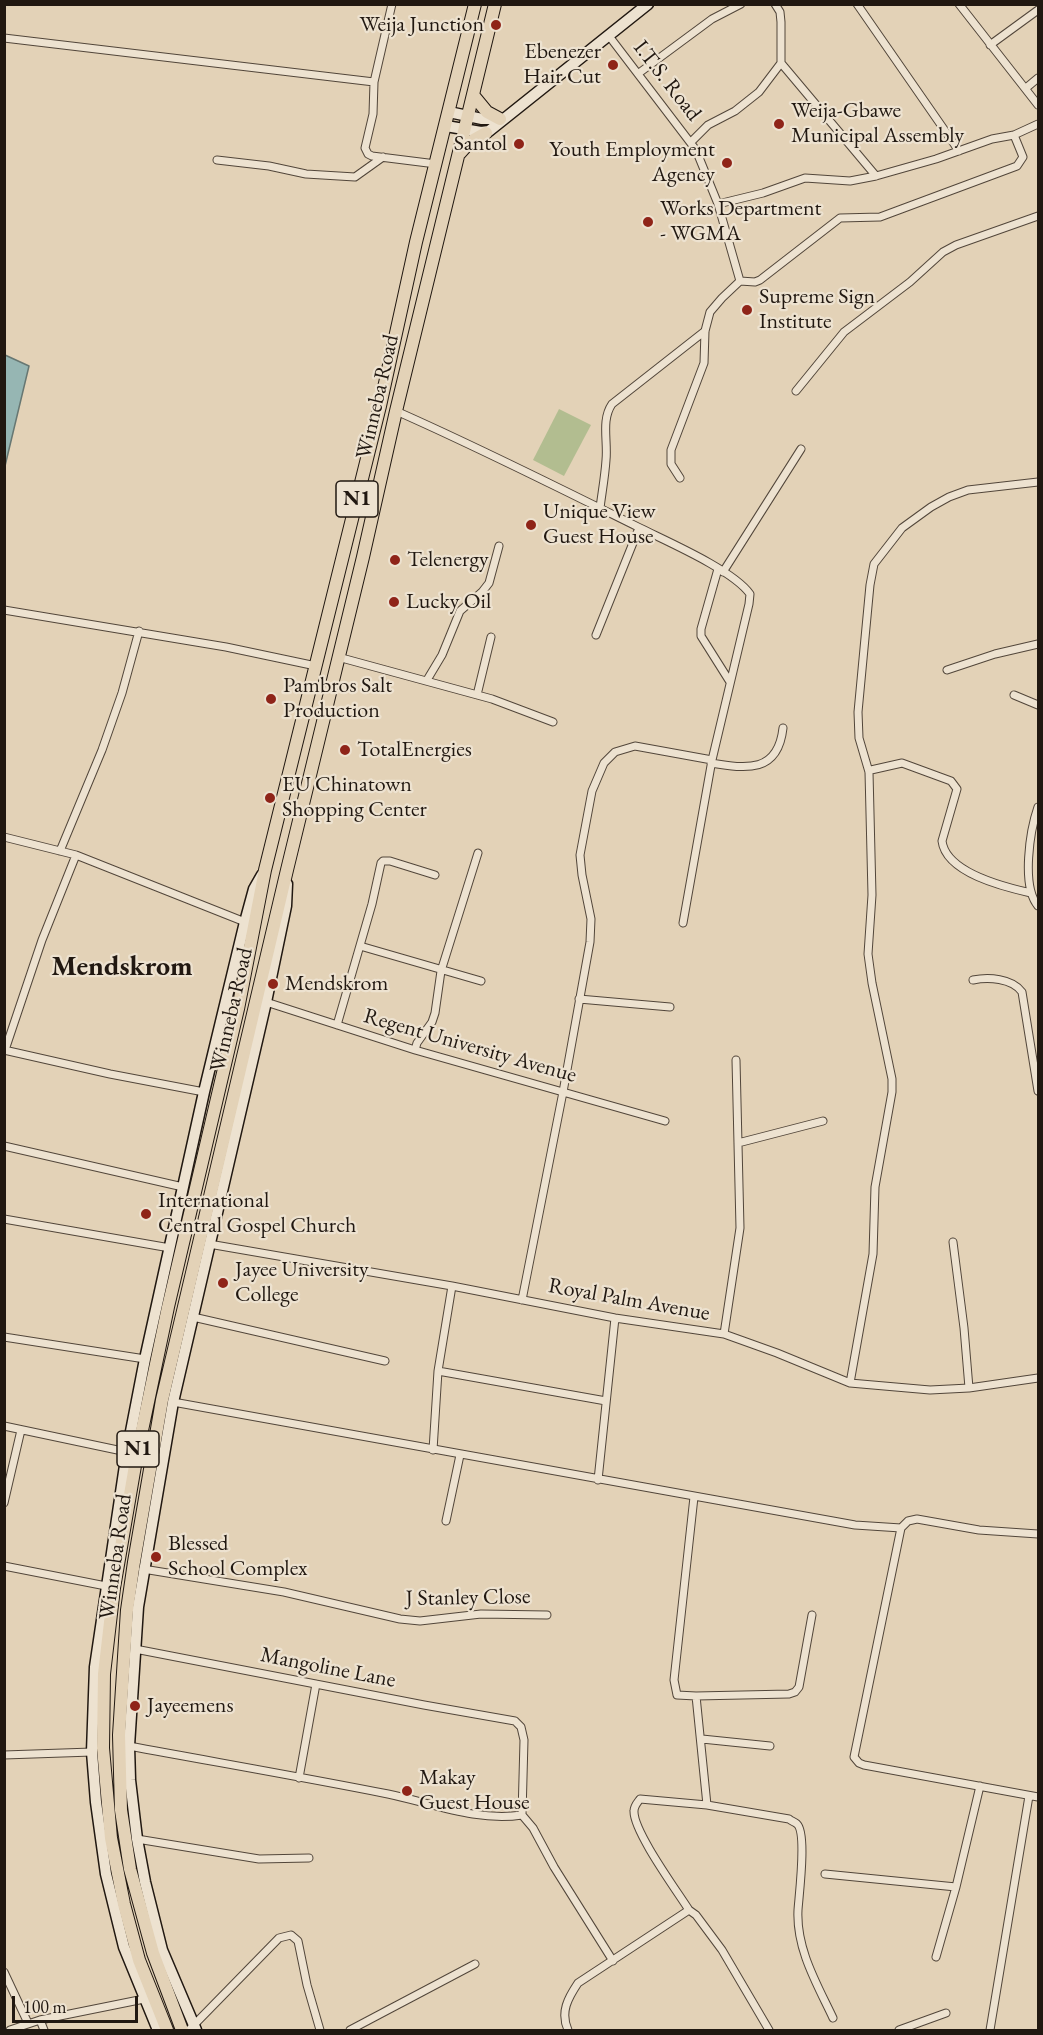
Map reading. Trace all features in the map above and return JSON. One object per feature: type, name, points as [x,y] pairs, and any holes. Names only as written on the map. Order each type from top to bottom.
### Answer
[{"type":"highway","name":"Winneba Road","points":[[166,2031],[139,1960],[124,1904],[111,1838],[104,1748],[104,1674],[122,1510],[238,1009],[265,870],[380,406],[416,242],[475,4]]},
{"type":"highway","name":"Winneba Road","points":[[190,2030],[150,1943],[130,1869],[121,1810],[119,1735],[127,1610],[148,1514],[162,1400],[456,159],[495,4]]},
{"type":"highway","points":[[473,95],[481,107],[503,119]]},
{"type":"highway","points":[[456,159],[470,142],[486,133]]},
{"type":"highway","points":[[342,557],[352,553],[363,557]]},
{"type":"street","points":[[392,4],[374,82],[373,114],[365,148],[368,154],[383,158],[436,164]]},
{"type":"street","points":[[446,126],[486,133],[648,4]]},
{"type":"street","points":[[639,73],[712,19],[741,4]]},
{"type":"street","points":[[691,142],[708,126],[735,111],[759,92],[781,63],[780,12],[774,4]]},
{"type":"street","points":[[857,4],[959,151]]},
{"type":"street","points":[[959,4],[1038,105]]},
{"type":"street","points":[[990,45],[1038,10]]},
{"type":"street","name":"I.T.S. Road","points":[[609,36],[691,142],[718,204],[740,281]]},
{"type":"street","points":[[4,38],[374,82]]},
{"type":"street","points":[[781,63],[876,177]]},
{"type":"street","points":[[1026,88],[1038,78]]},
{"type":"street","points":[[449,112],[503,119]]},
{"type":"street","points":[[718,204],[763,193],[805,178],[850,181],[876,177],[992,139],[1014,135],[1038,124]]},
{"type":"street","points":[[680,478],[671,464],[671,450],[704,363],[705,331],[710,312],[715,305],[740,281],[760,280],[840,218],[880,217],[1017,166],[1023,157],[1014,135]]},
{"type":"street","points":[[217,160],[269,166],[306,174],[355,177],[383,158]]},
{"type":"street","points":[[796,391],[844,332],[910,282],[928,263],[943,252],[956,245],[1038,216]]},
{"type":"street","points":[[600,508],[606,462],[605,418],[608,410],[612,404],[705,331]]},
{"type":"street","points":[[396,411],[639,528],[720,570],[746,588],[750,594],[712,762],[683,923]]},
{"type":"street","points":[[730,682],[701,636],[701,629],[720,570],[801,449]]},
{"type":"street","points":[[850,1383],[873,1254],[875,1187],[892,1092],[892,1079],[868,954],[872,895],[870,772],[859,738],[858,712],[874,564],[902,528],[949,496],[968,490],[1038,482]]},
{"type":"street","points":[[596,635],[639,528]]},
{"type":"street","points":[[427,681],[442,655],[460,611],[489,583],[499,546]]},
{"type":"street","points":[[4,610],[139,631],[316,666]]},
{"type":"street","points":[[60,851],[116,712],[139,631]]},
{"type":"street","points":[[477,695],[491,637]]},
{"type":"street","points":[[947,670],[995,654],[1038,644]]},
{"type":"street","points":[[338,657],[477,695],[553,722]]},
{"type":"street","points":[[1014,695],[1038,705]]},
{"type":"street","points":[[522,1300],[590,942],[591,919],[580,855],[592,791],[604,764],[615,752],[635,746],[748,767],[768,762],[779,748],[783,728]]},
{"type":"street","points":[[870,772],[902,763],[951,781],[957,789],[942,841],[943,849],[948,857],[974,875],[1031,893]]},
{"type":"street","points":[[1038,807],[1028,858],[1031,893],[1038,906]]},
{"type":"street","points":[[4,837],[76,855],[245,922]]},
{"type":"street","points":[[415,1050],[417,1043],[432,1022],[441,971],[478,853]]},
{"type":"street","points":[[76,855],[42,940],[5,1050],[204,1092]]},
{"type":"street","points":[[337,1025],[383,861],[390,861],[435,875]]},
{"type":"street","points":[[158,2031],[124,1947],[106,1874],[92,1752],[95,1667],[106,1586],[122,1510],[127,1452],[145,1359],[204,1092],[245,922],[254,889],[265,870]]},
{"type":"street","points":[[287,870],[286,906],[266,1002],[148,1514],[135,1649],[129,1746],[130,1780],[137,1839],[162,1950],[190,2030],[279,1938],[291,1935],[298,1941],[320,2031]]},
{"type":"street","points":[[360,946],[482,981]]},
{"type":"street","points":[[973,980],[987,978],[1010,982],[1018,986],[1022,992],[1038,1091]]},
{"type":"street","points":[[579,999],[670,1007]]},
{"type":"street","name":"Regent University Avenue","points":[[266,1002],[415,1050],[665,1121]]},
{"type":"street","points":[[724,1334],[740,1228],[736,1060]]},
{"type":"street","points":[[738,1143],[823,1121]]},
{"type":"street","points":[[4,1146],[183,1187]]},
{"type":"street","points":[[4,1219],[170,1248]]},
{"type":"street","points":[[952,1242],[964,1328],[969,1388]]},
{"type":"street","name":"Royal Palm Avenue","points":[[209,1244],[452,1286],[615,1318],[724,1334],[850,1383],[908,1390],[930,1390],[969,1388],[1038,1378]]},
{"type":"street","points":[[433,1450],[438,1371],[452,1286]]},
{"type":"street","points":[[193,1317],[385,1361]]},
{"type":"street","points":[[598,1480],[615,1318]]},
{"type":"street","points":[[4,1336],[145,1359]]},
{"type":"street","points":[[438,1371],[606,1401]]},
{"type":"street","points":[[173,1402],[855,1525],[901,1528]]},
{"type":"street","points":[[4,1426],[127,1452]]},
{"type":"street","points":[[4,1503],[21,1430]]},
{"type":"street","points":[[446,1521],[460,1455]]},
{"type":"street","points":[[694,1497],[674,1680],[677,1695],[789,1694],[795,1692],[799,1687],[813,1615]]},
{"type":"street","points":[[1038,1534],[979,1530],[917,1519],[908,1521],[901,1528],[854,1757],[864,1765],[1038,1797]]},
{"type":"street","points":[[4,1566],[106,1586]]},
{"type":"street","name":"J Stanley Close","points":[[143,1569],[284,1592],[400,1619],[420,1621],[481,1614],[547,1615]]},
{"type":"street","name":"Mangoline Lane","points":[[135,1649],[515,1721],[521,1727],[524,1740],[522,1815]]},
{"type":"street","points":[[299,1778],[316,1684]]},
{"type":"street","points":[[696,1695],[708,1805]]},
{"type":"street","points":[[702,1739],[770,1746]]},
{"type":"street","points":[[129,1746],[389,1795],[488,1817],[505,1818],[522,1815],[533,1828],[554,1867],[613,1961]]},
{"type":"street","points":[[4,1755],[92,1752]]},
{"type":"street","points":[[936,1957],[981,1786]]},
{"type":"street","points":[[990,2031],[1029,1796]]},
{"type":"street","points":[[770,2031],[722,1950],[696,1915],[689,1910],[646,1842],[633,1812],[640,1799],[708,1805],[789,1820],[797,1824],[800,1830],[802,1870],[798,1935],[832,2018]]},
{"type":"street","points":[[137,1839],[259,1859],[309,1858]]},
{"type":"street","points":[[825,1874],[956,1887]]},
{"type":"street","points":[[568,2031],[564,2009],[578,1983],[689,1910]]},
{"type":"street","points":[[350,2031],[475,1964]]},
{"type":"street","points":[[4,1972],[28,2023]]},
{"type":"street","points":[[10,2031],[40,2020],[144,1999]]},
{"type":"street","points":[[900,2031],[946,2013]]},
{"type":"street","points":[[40,2020],[44,2031]]},
{"type":"green space","points":[[559,409],[591,425],[564,476],[533,460]]},
{"type":"water","points":[[4,355],[29,366],[5,466]]},
{"type":"place","name":"Weija Junction","points":[[496,25]]},
{"type":"place","name":"Ebenezer Hair Cut","points":[[613,65]]},
{"type":"place","name":"Weija-Gbawe Municipal Assembly","points":[[779,124]]},
{"type":"place","name":"Santol","points":[[519,144]]},
{"type":"place","name":"Youth Employment Agency","points":[[727,163]]},
{"type":"place","name":"Works Department - WGMA","points":[[648,222]]},
{"type":"place","name":"Supreme Sign Institute","points":[[747,310]]},
{"type":"place","name":"Unique View Guest House","points":[[531,525]]},
{"type":"place","name":"Telenergy","points":[[395,560]]},
{"type":"place","name":"Lucky Oil","points":[[394,602]]},
{"type":"place","name":"Pambros Salt Production","points":[[271,699]]},
{"type":"place","name":"TotalEnergies","points":[[345,750]]},
{"type":"place","name":"EU Chinatown Shopping Center","points":[[270,798]]},
{"type":"place","name":"Mendskrom","points":[[273,984]]},
{"type":"place","name":"International Central Gospel Church","points":[[146,1214]]},
{"type":"place","name":"Jayee University College","points":[[223,1283]]},
{"type":"place","name":"Blessed School Complex","points":[[156,1557]]},
{"type":"place","name":"Jayeemens","points":[[135,1706]]},
{"type":"place","name":"Makay Guest House","points":[[407,1791]]},
{"type":"district","name":"Mendskrom","points":[[122,967]]}]
